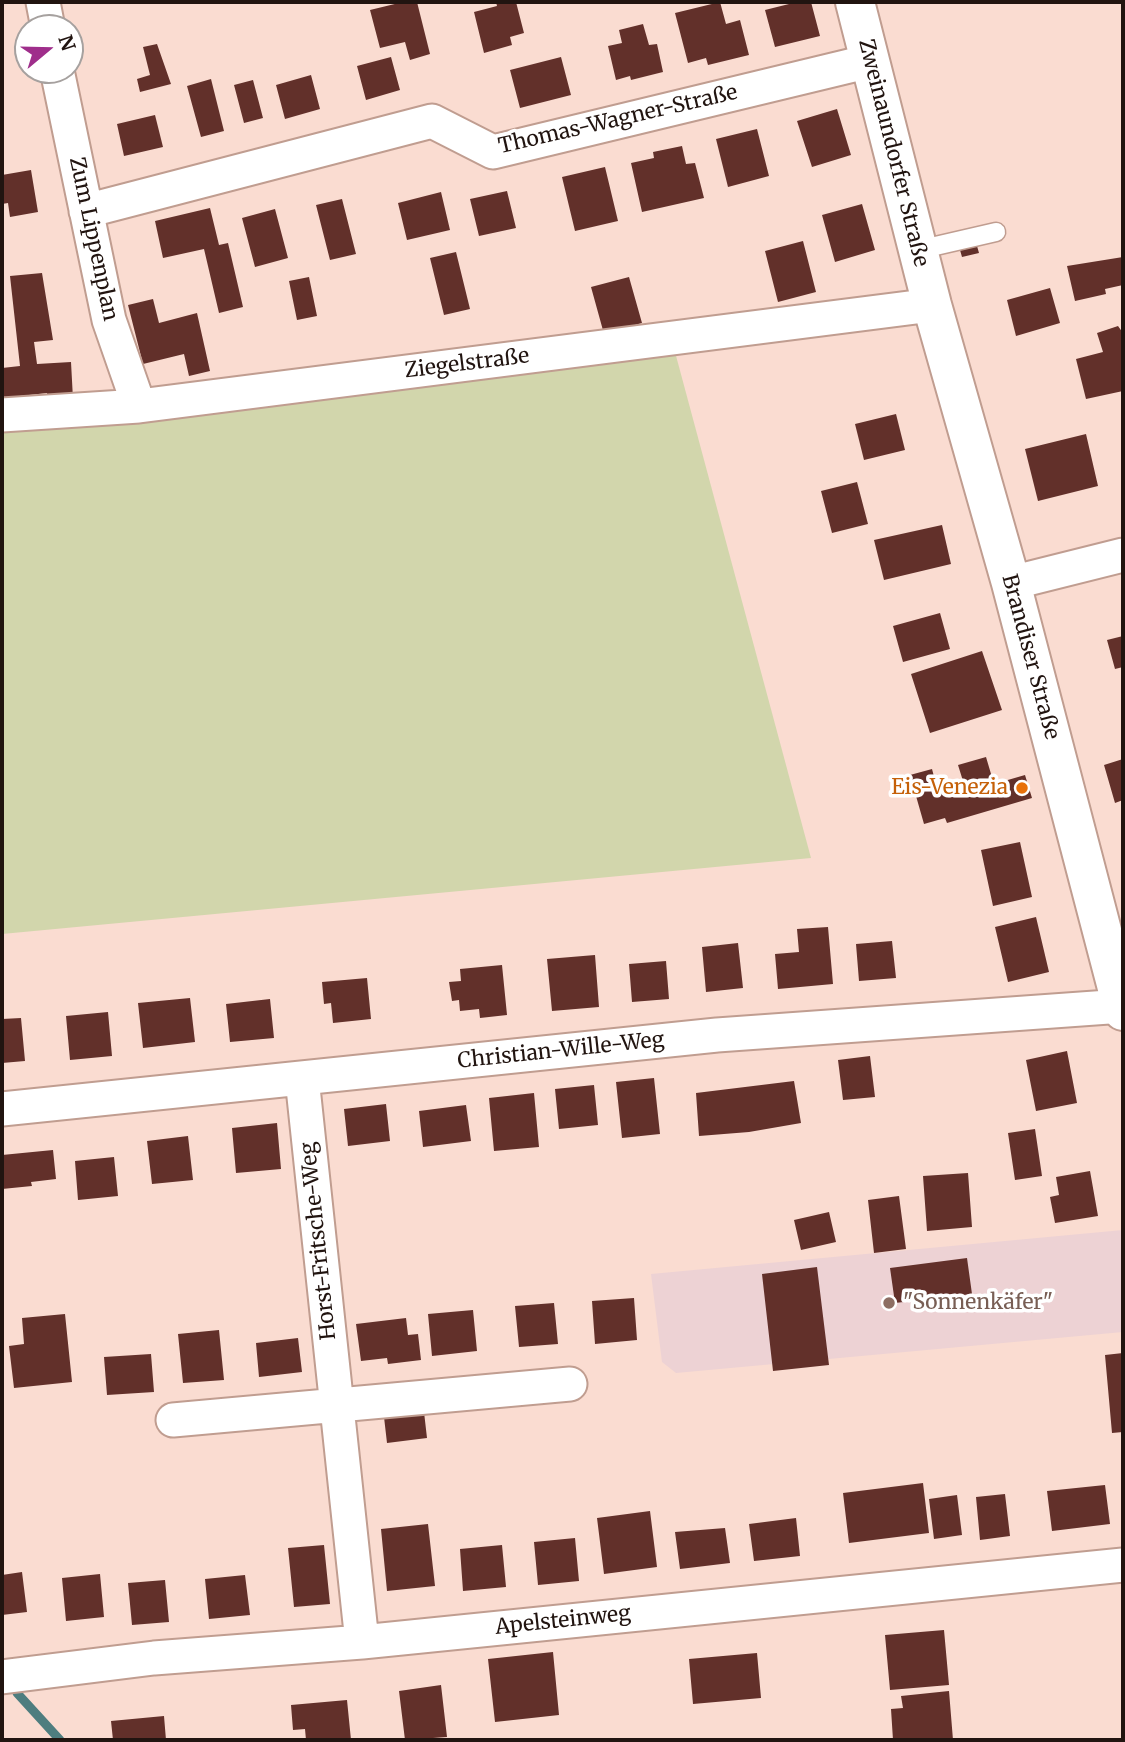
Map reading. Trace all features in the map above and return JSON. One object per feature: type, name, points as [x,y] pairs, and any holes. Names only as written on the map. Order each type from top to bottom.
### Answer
[{"type":"street","name":"Zweinaundorfer Straße","points":[[855,2],[932,305]]},
{"type":"street","name":"Thomas-Wagner-Straße","points":[[86,211],[432,121],[493,152],[870,61]]},
{"type":"street","name":"Zum Lippenplan","points":[[60,84],[109,320],[139,406]]},
{"type":"street","name":"Ziegelstraße","points":[[2,415],[139,406],[932,305]]},
{"type":"street","name":"Brandiser Straße","points":[[932,305],[1011,583],[1123,1008]]},
{"type":"street","points":[[1011,583],[1123,555]]},
{"type":"street","name":"Christian-Wille-Weg","points":[[2,1109],[717,1035],[1123,1008]]},
{"type":"street","name":"Horst-Fritsche-Weg","points":[[302,1078],[362,1642]]},
{"type":"street","points":[[173,1420],[336,1403],[569,1384]]},
{"type":"street","name":"Apelsteinweg","points":[[2,1677],[154,1658],[362,1642],[1123,1565]]},
{"type":"lane","points":[[918,250],[996,232]]},
{"type":"shaded area","name":"\"Sonnenkäfer\"","points":[[1123,1230],[1123,1332],[676,1373],[662,1362],[651,1274]]},
{"type":"green space","points":[[675,352],[811,858],[2,934],[2,425]]},
{"type":"building","points":[[403,2],[417,2],[430,54],[410,60],[405,42],[380,48],[370,10]]},
{"type":"building","points":[[496,2],[516,2],[524,33],[510,37],[512,45],[484,53],[474,12],[497,6]]},
{"type":"building","points":[[720,2],[726,24],[740,20],[749,55],[708,65],[706,58],[688,63],[675,13]]},
{"type":"building","points":[[797,2],[811,2],[820,36],[775,47],[765,10]]},
{"type":"building","points":[[643,24],[649,45],[657,44],[663,72],[631,80],[630,76],[616,80],[608,46],[622,43],[619,30]]},
{"type":"building","points":[[157,44],[171,84],[140,92],[137,79],[150,75],[143,47]]},
{"type":"building","points":[[391,57],[400,90],[366,100],[357,66]]},
{"type":"building","points":[[561,57],[571,95],[520,108],[510,70]]},
{"type":"building","points":[[311,75],[320,109],[285,119],[276,85]]},
{"type":"building","points":[[211,79],[224,131],[201,137],[187,86]]},
{"type":"building","points":[[253,80],[263,118],[244,123],[234,85]]},
{"type":"building","points":[[837,109],[851,155],[812,167],[797,121]]},
{"type":"building","points":[[155,115],[163,147],[124,156],[117,124]]},
{"type":"building","points":[[757,129],[769,176],[728,187],[716,139]]},
{"type":"building","points":[[682,146],[686,164],[695,163],[704,198],[642,212],[631,163],[654,158],[653,152]]},
{"type":"building","points":[[605,167],[618,221],[575,231],[562,177]]},
{"type":"building","points":[[31,170],[38,212],[10,217],[8,203],[2,204],[2,175]]},
{"type":"building","points":[[507,191],[516,228],[479,236],[470,199]]},
{"type":"building","points":[[441,192],[450,230],[407,240],[398,203]]},
{"type":"building","points":[[342,199],[356,254],[330,260],[316,205]]},
{"type":"building","points":[[862,204],[875,250],[835,262],[822,215]]},
{"type":"building","points":[[210,208],[219,245],[228,243],[243,307],[219,313],[204,249],[163,258],[155,221]]},
{"type":"building","points":[[275,209],[288,258],[255,267],[242,218]]},
{"type":"building","points":[[803,241],[816,292],[778,302],[765,251]]},
{"type":"building","points":[[977,246],[979,253],[962,257],[960,250]]},
{"type":"building","points":[[456,252],[470,309],[444,315],[430,258]]},
{"type":"building","points":[[1123,257],[1123,285],[1105,289],[1106,294],[1075,301],[1067,266]]},
{"type":"building","points":[[42,273],[53,340],[34,342],[37,364],[71,362],[73,399],[48,401],[47,393],[2,398],[2,368],[20,366],[10,276]]},
{"type":"building","points":[[309,277],[317,316],[297,320],[289,281]]},
{"type":"building","points":[[629,277],[642,323],[604,334],[591,287]]},
{"type":"building","points":[[1050,288],[1060,323],[1016,336],[1007,300]]},
{"type":"building","points":[[153,299],[159,323],[197,313],[210,371],[189,376],[184,354],[143,364],[128,305]]},
{"type":"building","points":[[1118,326],[1123,333],[1123,391],[1086,399],[1076,359],[1103,352],[1097,333]]},
{"type":"building","points":[[896,414],[905,450],[864,460],[855,424]]},
{"type":"building","points":[[1086,434],[1098,486],[1038,501],[1025,449]]},
{"type":"building","points":[[857,482],[868,524],[832,533],[821,491]]},
{"type":"building","points":[[942,525],[951,564],[884,580],[874,540]]},
{"type":"building","points":[[940,613],[950,649],[903,662],[893,626]]},
{"type":"building","points":[[1123,636],[1123,667],[1115,669],[1107,640]]},
{"type":"building","points":[[982,651],[1002,710],[930,733],[911,674]]},
{"type":"building","points":[[986,757],[994,784],[1025,775],[1032,798],[947,823],[945,818],[924,824],[910,775],[932,769],[937,788],[963,781],[958,765]]},
{"type":"building","points":[[1123,759],[1123,800],[1115,803],[1104,765]]},
{"type":"building","points":[[1020,842],[1032,897],[993,906],[981,850]]},
{"type":"building","points":[[1036,917],[1049,972],[1008,982],[995,927]]},
{"type":"building","points":[[828,927],[833,984],[778,989],[775,954],[799,952],[797,929]]},
{"type":"building","points":[[892,941],[896,978],[859,981],[856,944]]},
{"type":"building","points":[[738,943],[743,988],[706,992],[702,947]]},
{"type":"building","points":[[595,955],[599,1007],[552,1011],[547,959]]},
{"type":"building","points":[[666,961],[669,999],[632,1002],[629,964]]},
{"type":"building","points":[[502,965],[507,1015],[480,1018],[479,1009],[460,1011],[459,1000],[452,1001],[449,982],[461,981],[460,969]]},
{"type":"building","points":[[367,978],[371,1019],[333,1023],[331,1003],[324,1004],[322,982]]},
{"type":"building","points":[[190,998],[195,1042],[143,1048],[138,1003]]},
{"type":"building","points":[[270,999],[274,1038],[230,1042],[226,1004]]},
{"type":"building","points":[[108,1012],[112,1056],[70,1060],[66,1016]]},
{"type":"building","points":[[21,1018],[25,1061],[2,1063],[2,1019]]},
{"type":"building","points":[[1067,1051],[1077,1103],[1036,1111],[1026,1060]]},
{"type":"building","points":[[870,1056],[875,1097],[843,1100],[838,1060]]},
{"type":"building","points":[[654,1078],[660,1134],[622,1138],[616,1082]]},
{"type":"building","points":[[794,1081],[801,1123],[749,1132],[699,1136],[696,1093]]},
{"type":"building","points":[[594,1085],[598,1125],[559,1129],[555,1089]]},
{"type":"building","points":[[534,1093],[539,1147],[494,1151],[489,1098]]},
{"type":"building","points":[[386,1104],[390,1141],[348,1146],[344,1109]]},
{"type":"building","points":[[466,1105],[471,1141],[423,1147],[419,1111]]},
{"type":"building","points":[[277,1123],[281,1169],[236,1173],[232,1128]]},
{"type":"building","points":[[1035,1129],[1042,1176],[1015,1180],[1008,1133]]},
{"type":"building","points":[[188,1136],[193,1180],[152,1184],[147,1141]]},
{"type":"building","points":[[53,1150],[56,1179],[31,1182],[32,1186],[2,1189],[2,1155]]},
{"type":"building","points":[[114,1157],[118,1196],[78,1200],[75,1161]]},
{"type":"building","points":[[1090,1171],[1098,1216],[1055,1223],[1050,1197],[1059,1195],[1056,1177]]},
{"type":"building","points":[[968,1173],[972,1227],[927,1231],[923,1176]]},
{"type":"building","points":[[899,1196],[906,1249],[874,1253],[868,1200]]},
{"type":"building","points":[[829,1212],[836,1242],[801,1250],[794,1220]]},
{"type":"building","points":[[967,1258],[972,1294],[895,1303],[890,1268]]},
{"type":"building","points":[[817,1267],[829,1365],[773,1371],[762,1274]]},
{"type":"building","points":[[634,1298],[637,1340],[595,1344],[592,1301]]},
{"type":"building","points":[[554,1303],[558,1344],[519,1347],[515,1306]]},
{"type":"building","points":[[473,1310],[477,1351],[432,1356],[428,1314]]},
{"type":"building","points":[[65,1314],[72,1382],[14,1388],[9,1346],[24,1344],[22,1318]]},
{"type":"building","points":[[406,1318],[408,1335],[418,1334],[421,1360],[388,1364],[387,1358],[361,1361],[356,1324]]},
{"type":"building","points":[[219,1330],[224,1380],[183,1383],[178,1334]]},
{"type":"building","points":[[298,1338],[302,1372],[259,1377],[256,1343]]},
{"type":"building","points":[[1123,1353],[1123,1432],[1112,1433],[1105,1355]]},
{"type":"building","points":[[151,1354],[154,1392],[107,1395],[104,1357]]},
{"type":"building","points":[[424,1412],[427,1438],[387,1443],[384,1417]]},
{"type":"building","points":[[923,1483],[929,1533],[849,1543],[843,1493]]},
{"type":"building","points":[[1105,1485],[1110,1524],[1052,1531],[1047,1491]]},
{"type":"building","points":[[1005,1494],[1010,1536],[980,1540],[976,1497]]},
{"type":"building","points":[[957,1495],[962,1535],[934,1539],[929,1499]]},
{"type":"building","points":[[650,1511],[657,1567],[604,1574],[597,1518]]},
{"type":"building","points":[[796,1518],[800,1556],[754,1561],[749,1524]]},
{"type":"building","points":[[428,1524],[435,1586],[387,1591],[381,1529]]},
{"type":"building","points":[[725,1528],[730,1563],[680,1569],[675,1532]]},
{"type":"building","points":[[575,1538],[579,1581],[538,1585],[534,1542]]},
{"type":"building","points":[[324,1545],[330,1604],[294,1607],[288,1548]]},
{"type":"building","points":[[502,1545],[506,1587],[463,1591],[460,1549]]},
{"type":"building","points":[[22,1572],[27,1612],[2,1615],[2,1575]]},
{"type":"building","points":[[100,1574],[104,1617],[66,1621],[62,1578]]},
{"type":"building","points":[[245,1575],[250,1615],[209,1619],[205,1579]]},
{"type":"building","points":[[165,1580],[169,1622],[132,1625],[128,1583]]},
{"type":"building","points":[[944,1630],[949,1685],[890,1690],[885,1635]]},
{"type":"building","points":[[553,1652],[559,1715],[495,1722],[488,1659]]},
{"type":"building","points":[[757,1653],[761,1698],[693,1704],[689,1659]]},
{"type":"building","points":[[441,1685],[447,1737],[405,1740],[399,1691]]},
{"type":"building","points":[[949,1691],[953,1740],[893,1740],[891,1709],[903,1708],[901,1696]]},
{"type":"building","points":[[347,1700],[351,1740],[306,1740],[305,1729],[293,1730],[291,1705]]},
{"type":"building","points":[[164,1716],[166,1740],[113,1740],[111,1721]]},
{"type":"waterway","points":[[17,1693],[60,1740]]},
{"type":"place","name":"Eis-Venezia","points":[[1022,788]]},
{"type":"place","name":"\"Sonnenkäfer\"","points":[[889,1303]]}]
